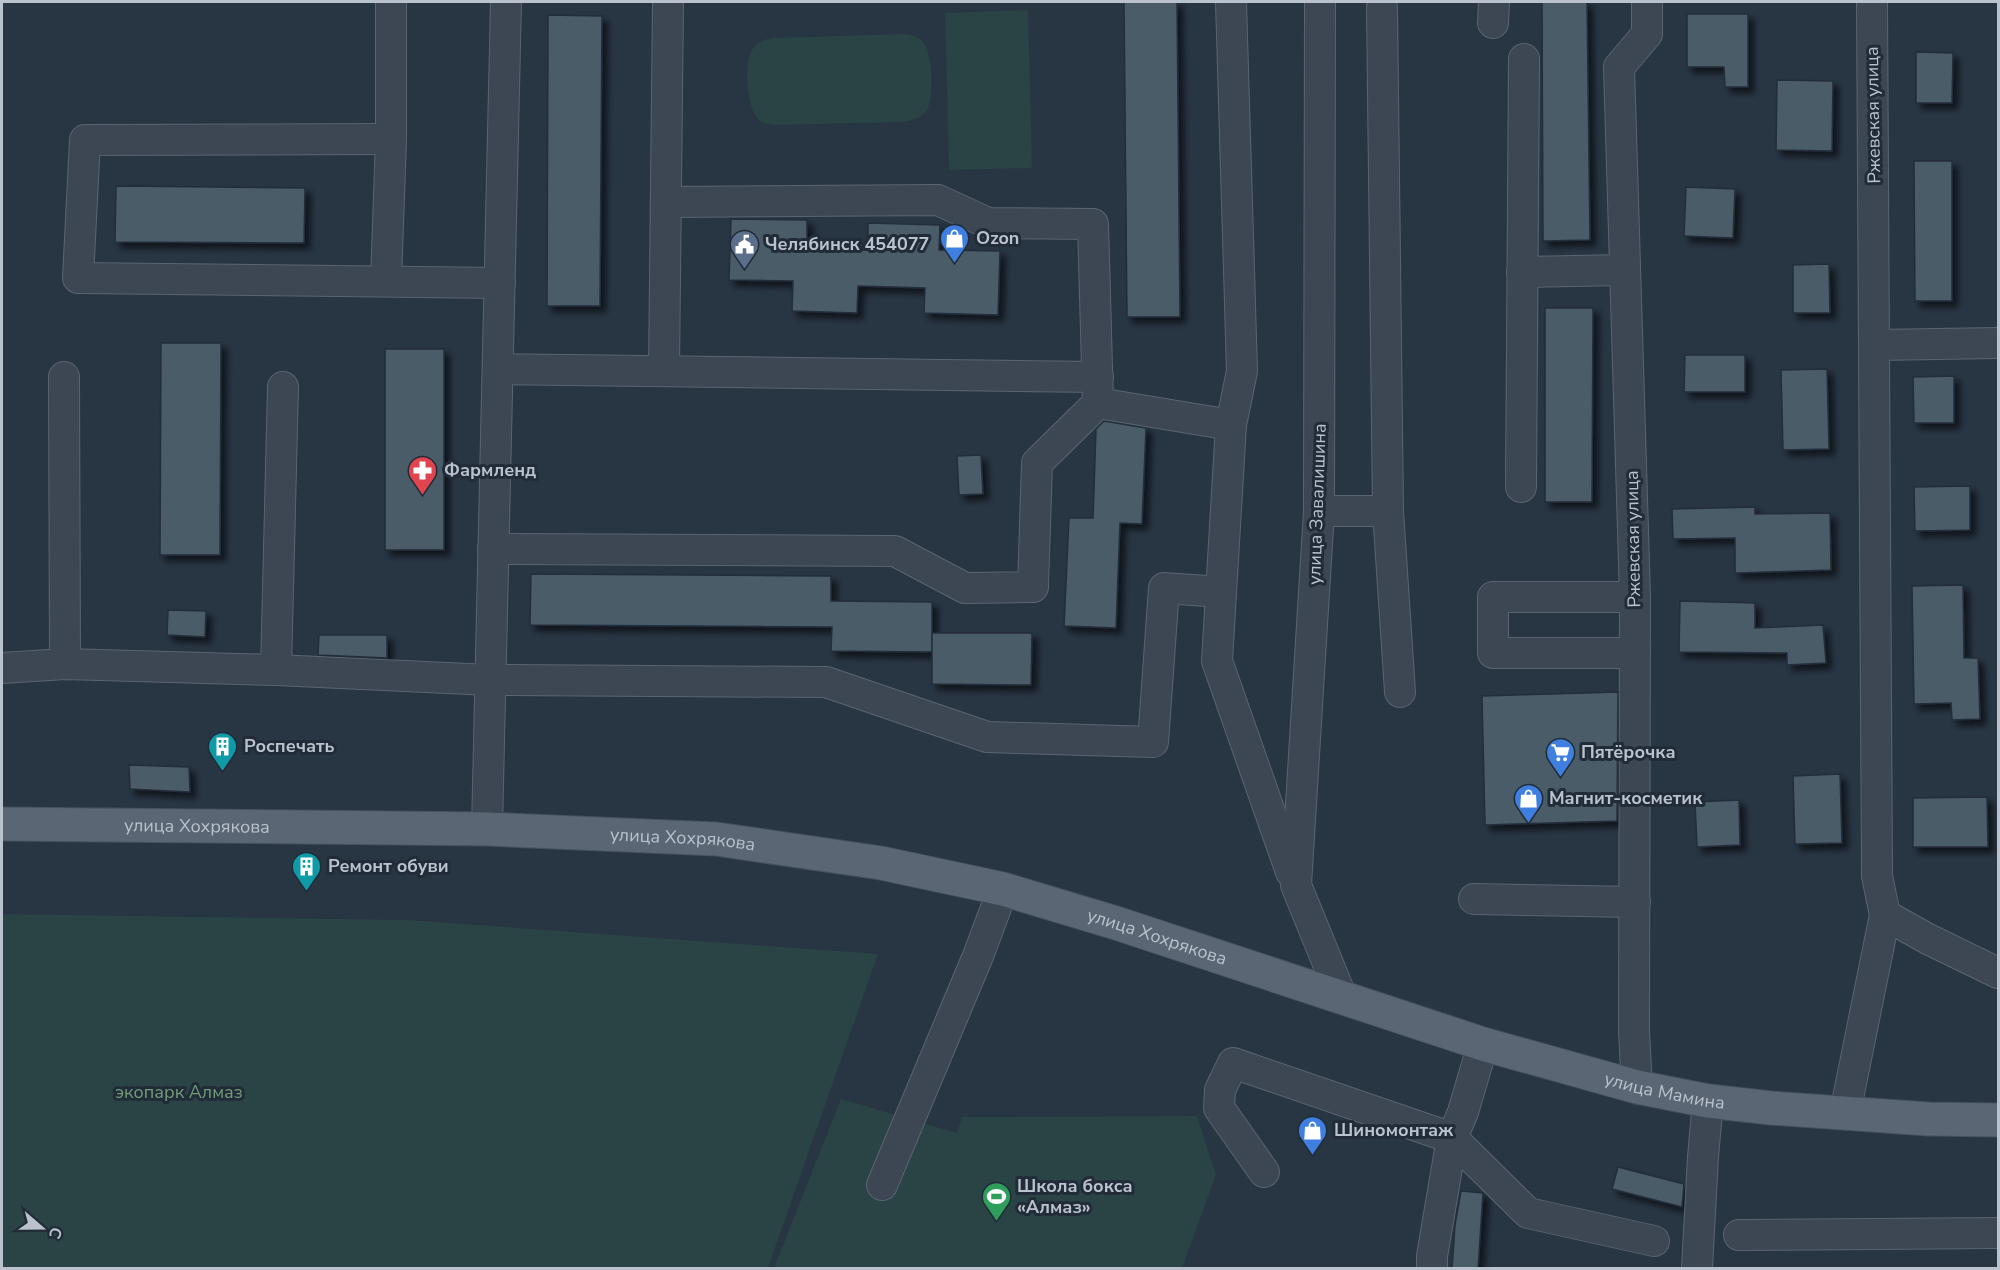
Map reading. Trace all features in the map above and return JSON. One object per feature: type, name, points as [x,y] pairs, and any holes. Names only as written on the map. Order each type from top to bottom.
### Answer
[{"type":"main road","name":"улица Хохрякова","points":[[2,824],[487,829],[716,839],[881,863],[1004,889],[1116,923],[1342,998]]},
{"type":"main road","name":"улица Мамина","points":[[1342,998],[1483,1044],[1637,1088],[1708,1101],[1928,1119],[1998,1120]]},
{"type":"street","points":[[386,281],[391,139],[391,2]]},
{"type":"street","points":[[487,829],[506,2]]},
{"type":"street","points":[[664,371],[668,2]]},
{"type":"street","points":[[1231,2],[1242,371],[1231,425],[1217,661],[1296,885]]},
{"type":"street","name":"улица Завалишина","points":[[1320,2],[1319,511],[1296,885],[1342,998]]},
{"type":"street","name":"Ржевская улица","points":[[1637,1088],[1634,1032],[1635,597],[1619,67],[1647,34],[1647,2]]},
{"type":"street","name":"Ржевская улица","points":[[1872,2],[1876,876],[1886,915]]},
{"type":"street","points":[[1382,8],[1388,511],[1400,692]]},
{"type":"street","points":[[1521,487],[1524,59]]},
{"type":"street","points":[[391,139],[85,140],[78,278],[500,283]]},
{"type":"street","points":[[493,549],[895,551],[965,588],[1033,587],[1037,463],[1098,390],[1093,224],[988,223],[938,200],[667,202]]},
{"type":"street","points":[[1522,272],[1625,270]]},
{"type":"street","points":[[1875,345],[1998,343]]},
{"type":"street","points":[[498,369],[664,371],[1098,390],[1231,425]]},
{"type":"street","points":[[64,377],[64,664]]},
{"type":"street","points":[[276,670],[283,387]]},
{"type":"street","points":[[1319,511],[1388,511]]},
{"type":"street","points":[[2,668],[64,664],[276,670],[490,680],[826,682],[987,737],[1153,742],[1164,588],[1221,592]]},
{"type":"street","points":[[1635,597],[1493,597],[1493,653],[1635,653]]},
{"type":"street","points":[[882,1185],[978,957],[1004,889]]},
{"type":"street","points":[[1474,899],[1635,902]]},
{"type":"street","points":[[1845,1113],[1886,915],[1928,939],[1998,973]]},
{"type":"street","points":[[1432,1269],[1432,1256],[1452,1138],[1463,1112],[1483,1044]]},
{"type":"street","points":[[1264,1172],[1219,1108],[1220,1090],[1233,1063],[1452,1138],[1528,1213],[1654,1241]]},
{"type":"street","points":[[1697,1269],[1708,1101]]},
{"type":"street","points":[[1739,1235],[1998,1233]]},
{"type":"green space","points":[[1028,10],[1032,168],[949,170],[945,13]]},
{"type":"green space","points":[[902,34],[913,36],[923,42],[931,64],[931,95],[927,110],[920,117],[903,122],[776,125],[762,122],[752,109],[747,76],[749,56],[760,42],[772,38]]},
{"type":"green space","name":"экопарк Алмаз","points":[[2,914],[409,920],[878,954],[768,1268],[2,1268]]},
{"type":"green space","name":"Школа бокса «Алмаз»","points":[[841,1099],[957,1133],[962,1117],[1197,1116],[1216,1175],[1182,1268],[774,1268]]},
{"type":"building","points":[[1124,2],[1177,2],[1180,317],[1127,317]]},
{"type":"building","points":[[1542,2],[1587,2],[1590,240],[1543,241]]},
{"type":"building","points":[[1687,14],[1748,14],[1748,87],[1725,87],[1724,67],[1687,67]]},
{"type":"building","points":[[548,15],[602,16],[600,306],[547,306]]},
{"type":"building","points":[[1916,52],[1953,53],[1952,103],[1916,103]]},
{"type":"building","points":[[1777,80],[1833,81],[1832,151],[1776,150]]},
{"type":"building","points":[[1914,161],[1952,161],[1952,301],[1915,301]]},
{"type":"building","points":[[116,186],[305,188],[304,243],[115,242]]},
{"type":"building","points":[[1686,187],[1735,189],[1733,238],[1684,236]]},
{"type":"building","points":[[731,219],[807,220],[807,249],[868,250],[868,223],[940,225],[939,250],[1000,251],[998,315],[924,313],[925,288],[858,286],[857,313],[792,311],[793,281],[729,280]]},
{"type":"building","points":[[1829,264],[1830,313],[1793,313],[1793,265]]},
{"type":"building","points":[[1545,308],[1593,308],[1592,502],[1545,502]]},
{"type":"building","points":[[161,343],[221,343],[220,555],[160,555]]},
{"type":"building","points":[[385,349],[444,349],[444,550],[385,550]]},
{"type":"building","points":[[1685,355],[1745,355],[1745,392],[1684,392]]},
{"type":"building","points":[[1827,369],[1829,449],[1783,450],[1781,370]]},
{"type":"building","points":[[1954,376],[1954,423],[1914,423],[1913,377]]},
{"type":"building","points":[[1104,421],[1146,428],[1142,524],[1120,523],[1116,628],[1064,626],[1069,518],[1093,518],[1096,429]]},
{"type":"building","points":[[981,455],[983,494],[959,495],[957,456]]},
{"type":"building","points":[[1970,486],[1970,530],[1915,531],[1914,487]]},
{"type":"building","points":[[1755,507],[1755,514],[1830,513],[1831,570],[1735,573],[1735,538],[1673,539],[1672,509]]},
{"type":"building","points":[[531,574],[831,576],[831,601],[932,602],[932,652],[831,651],[832,627],[530,625]]},
{"type":"building","points":[[1963,585],[1964,658],[1978,658],[1980,719],[1952,720],[1951,703],[1914,704],[1912,586]]},
{"type":"building","points":[[1680,601],[1755,603],[1755,628],[1823,625],[1826,663],[1787,665],[1787,653],[1679,652]]},
{"type":"building","points":[[168,610],[206,611],[205,637],[167,635]]},
{"type":"building","points":[[932,633],[1032,633],[1031,685],[932,684]]},
{"type":"building","points":[[319,635],[387,635],[387,658],[318,655]]},
{"type":"building","points":[[1618,692],[1617,821],[1485,825],[1482,696]]},
{"type":"building","points":[[129,765],[189,767],[190,792],[130,789]]},
{"type":"building","points":[[1840,774],[1842,843],[1795,844],[1793,776]]},
{"type":"building","points":[[1987,797],[1988,847],[1913,847],[1913,798]]},
{"type":"building","points":[[1739,800],[1740,845],[1697,847],[1695,802]]},
{"type":"building","points":[[1618,1167],[1684,1184],[1682,1207],[1612,1189]]},
{"type":"building","points":[[1461,1191],[1483,1193],[1478,1269],[1452,1269],[1455,1225]]},
{"type":"place","name":"Ozon","points":[[955,264]]},
{"type":"place","name":"Челябинск 454077","points":[[744,270]]},
{"type":"place","name":"Фармленд","points":[[423,496]]},
{"type":"place","name":"Роспечать","points":[[223,772]]},
{"type":"place","name":"Пятёрочка","points":[[1560,778]]},
{"type":"place","name":"Магнит-косметик","points":[[1528,824]]},
{"type":"place","name":"Ремонт обуви","points":[[307,892]]},
{"type":"place","name":"Шиномонтаж","points":[[1313,1156]]},
{"type":"place","name":"Школа бокса «Алмаз»","points":[[996,1222]]}]
